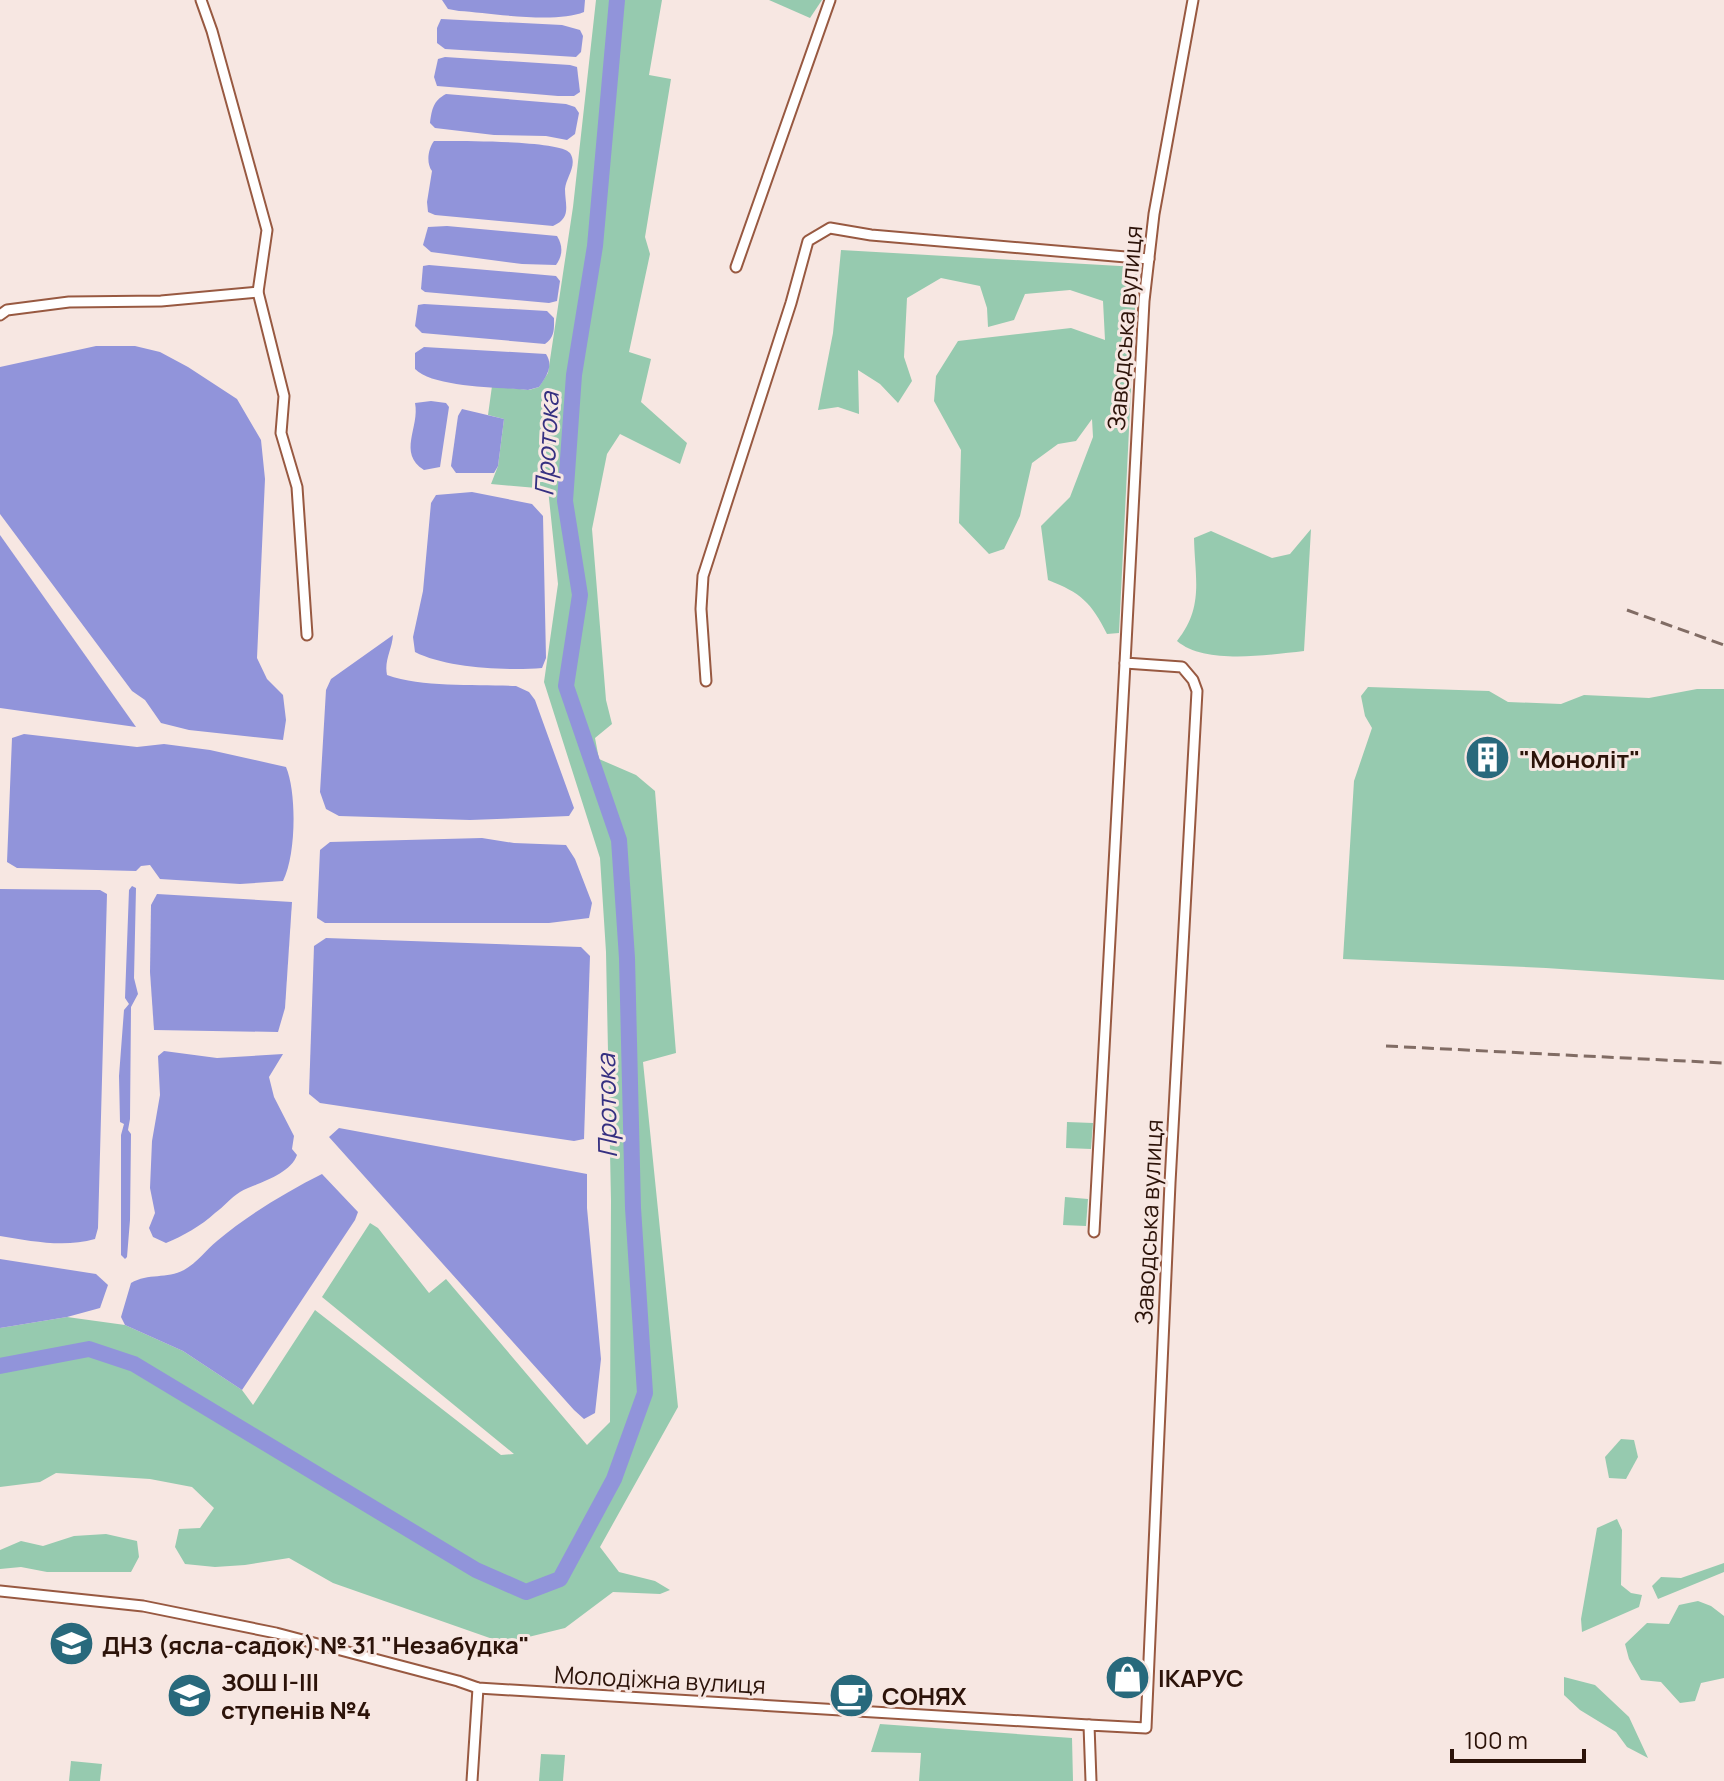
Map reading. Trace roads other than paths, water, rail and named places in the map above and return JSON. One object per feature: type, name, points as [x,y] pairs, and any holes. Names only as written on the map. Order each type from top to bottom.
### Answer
[{"type":"street","points":[[201,0],[267,230],[258,292],[284,396],[281,433],[297,487],[307,635]]},
{"type":"street","points":[[736,267],[830,0]]},
{"type":"street","name":"Заводська вулиця","points":[[1094,1232],[1138,391],[1149,259],[1169,123],[1193,0]]},
{"type":"street","points":[[706,681],[701,609],[703,576],[808,241],[830,228],[871,235],[1149,259]]},
{"type":"street","points":[[0,315],[7,310],[69,302],[161,301],[258,292]]},
{"type":"street","name":"Заводська вулиця","points":[[1089,1725],[1146,1728],[1170,1183],[1197,691],[1193,680],[1182,667],[1125,663]]},
{"type":"street","name":"Молодіжна вулиця","points":[[0,1591],[143,1606],[276,1633],[478,1688],[1089,1725]]},
{"type":"street","points":[[472,1781],[478,1688]]},
{"type":"street","points":[[1089,1725],[1091,1781]]},
{"type":"water","points":[[442,0],[585,0],[584,12],[540,17],[459,11],[448,9]]},
{"type":"water","points":[[441,19],[562,25],[580,30],[583,36],[581,52],[576,57],[445,49],[437,43],[437,28]]},
{"type":"water","points":[[438,59],[570,65],[577,67],[580,92],[574,96],[558,96],[437,86],[434,77]]},
{"type":"water","points":[[446,94],[566,104],[575,107],[579,113],[575,134],[567,140],[435,128],[430,123],[433,110],[438,100]]},
{"type":"water","points":[[434,141],[528,143],[570,153],[573,162],[565,189],[563,219],[553,226],[428,212],[432,171],[428,156]]},
{"type":"water","points":[[428,227],[557,236],[561,254],[556,265],[522,264],[431,252],[423,245]]},
{"type":"water","points":[[423,266],[556,276],[560,281],[557,301],[549,303],[425,292],[421,289]]},
{"type":"water","points":[[418,305],[547,311],[554,318],[553,332],[545,344],[422,333],[415,326]]},
{"type":"water","points":[[96,346],[135,346],[160,352],[188,367],[237,399],[261,440],[265,479],[257,658],[267,679],[283,695],[286,720],[283,740],[189,730],[161,723],[145,700],[132,691],[0,514],[0,367]]},
{"type":"water","points":[[424,347],[546,354],[549,367],[539,387],[528,390],[452,383],[437,380],[415,369],[415,353]]},
{"type":"water","points":[[415,403],[446,403],[449,407],[440,467],[424,470],[412,456],[411,439]]},
{"type":"water","points":[[462,409],[504,419],[498,466],[494,473],[456,473],[451,466],[458,416]]},
{"type":"water","points":[[472,492],[532,504],[543,516],[546,658],[542,668],[477,667],[443,662],[415,652],[413,637],[423,591],[431,503],[436,495]]},
{"type":"water","points":[[0,535],[136,727],[0,708]]},
{"type":"water","points":[[393,635],[387,675],[434,684],[516,686],[529,692],[535,700],[574,808],[569,816],[470,820],[339,816],[326,809],[320,792],[326,690],[331,679]]},
{"type":"water","points":[[24,734],[137,747],[164,744],[210,750],[286,767],[292,792],[294,824],[283,881],[240,884],[160,879],[150,865],[141,866],[136,871],[17,868],[7,862],[12,738]]},
{"type":"water","points":[[482,838],[566,845],[575,859],[592,903],[589,918],[549,923],[325,923],[317,918],[320,850],[330,842]]},
{"type":"water","points":[[132,886],[136,888],[134,978],[138,994],[131,1007],[128,1130],[131,1134],[130,1220],[125,1259],[121,1255],[121,1135],[124,1124],[120,1122],[119,1076],[124,1010],[129,1004],[125,998],[129,890]]},
{"type":"water","points":[[0,889],[100,890],[107,894],[98,1228],[95,1239],[59,1243],[0,1236]]},
{"type":"water","points":[[157,894],[292,902],[285,1008],[278,1032],[154,1030],[150,972],[151,905]]},
{"type":"water","points":[[326,938],[581,947],[590,956],[584,1139],[574,1141],[320,1103],[309,1094],[314,946]]},
{"type":"water","points":[[164,1051],[217,1058],[283,1054],[269,1077],[274,1097],[294,1136],[292,1149],[297,1155],[288,1168],[240,1192],[210,1218],[166,1243],[153,1237],[149,1228],[155,1213],[150,1188],[152,1141],[160,1095],[158,1056]]},
{"type":"water","points":[[339,1128],[587,1174],[587,1208],[601,1359],[595,1413],[584,1419],[574,1410],[329,1137]]},
{"type":"water","points":[[322,1174],[358,1212],[242,1390],[183,1351],[125,1325],[121,1317],[131,1283],[184,1270],[241,1222]]},
{"type":"water","points":[[0,1259],[96,1274],[108,1285],[100,1308],[0,1328]]},
{"type":"waterway","name":"Протока","points":[[0,1366],[89,1349],[134,1364],[476,1570],[526,1592],[560,1579],[614,1479],[645,1393],[633,1208],[627,958],[619,840],[566,686],[580,595],[565,501],[574,375],[595,246],[617,0]]},
{"type":"railway","points":[[1627,610],[1724,645]]},
{"type":"railway","points":[[1386,1046],[1724,1063]]},
{"type":"place","name":"\"Моноліт\"","points":[[1488,758]]},
{"type":"place","name":"ДНЗ (ясла-садок) № 31 \"Незабудка\"","points":[[71,1644]]},
{"type":"place","name":"ІКАРУС","points":[[1127,1677]]},
{"type":"place","name":"ЗОШ І-ІІІ ступенів №4","points":[[190,1695]]},
{"type":"place","name":"СОНЯХ","points":[[851,1695]]}]
